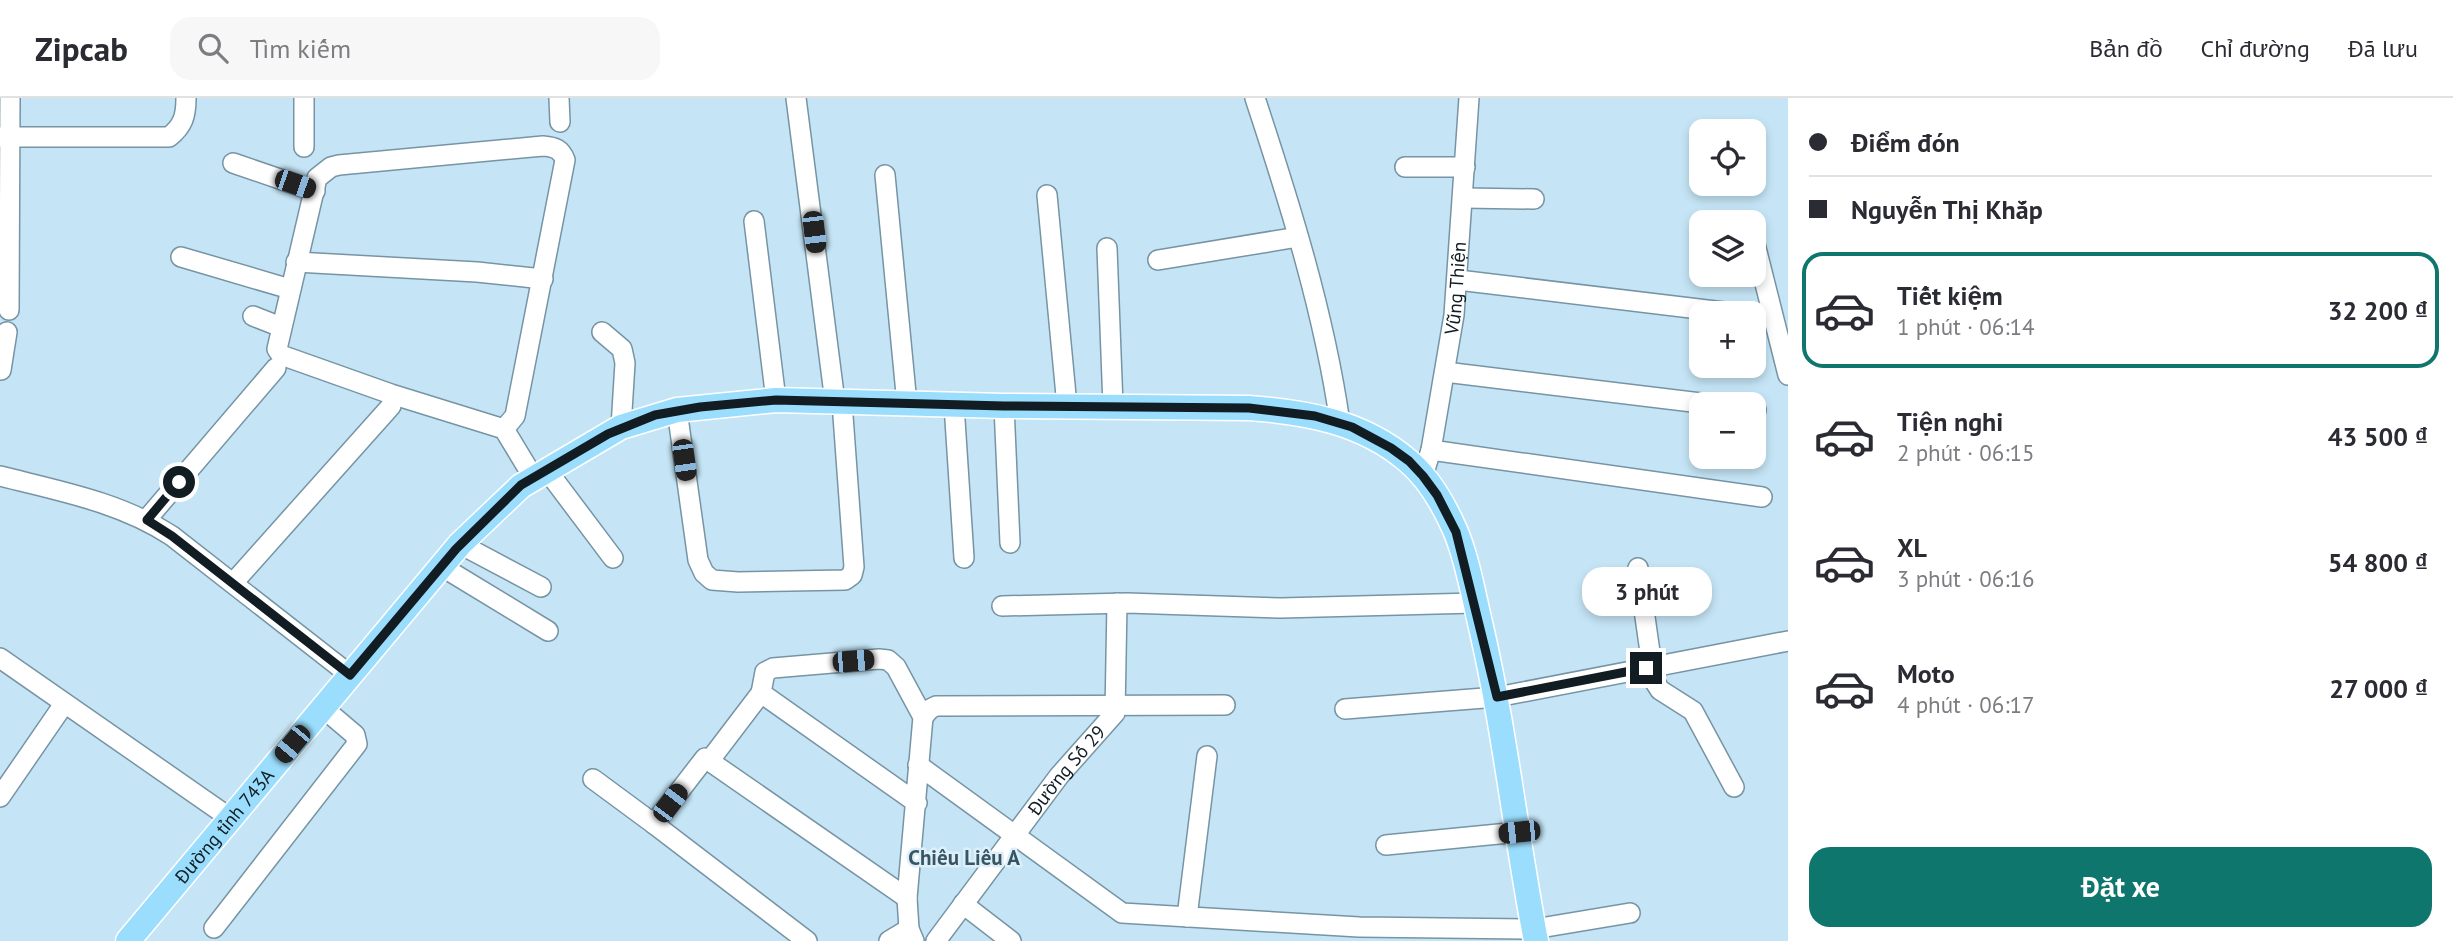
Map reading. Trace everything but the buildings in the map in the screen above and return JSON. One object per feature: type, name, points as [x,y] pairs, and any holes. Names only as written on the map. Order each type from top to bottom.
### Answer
[{"type":"main road","name":"Đường tỉnh 743A","points":[[128,941],[460,544],[539,473],[621,427],[677,410],[776,400],[1004,406],[1249,408],[1285,411],[1340,423],[1391,448],[1423,476],[1437,495],[1456,532],[1497,697],[1535,935]]},
{"type":"street","points":[[9,310],[5,137],[10,98]]},
{"type":"street","points":[[5,137],[169,137],[179,130],[186,115],[186,98]]},
{"type":"street","points":[[304,98],[304,147]]},
{"type":"street","points":[[559,98],[560,122]]},
{"type":"street","points":[[677,410],[698,560],[704,573],[712,580],[738,582],[845,580],[852,575],[854,567],[838,402],[796,98]]},
{"type":"street","points":[[1255,98],[1298,237],[1328,355],[1340,423]]},
{"type":"street","name":"Vũng Thiện","points":[[1423,476],[1431,450],[1445,372],[1458,280],[1469,98]]},
{"type":"street","points":[[505,429],[515,416],[565,160],[556,147],[543,146],[461,152],[331,167],[316,184],[276,349],[281,355],[391,394],[505,429],[539,473],[613,558]]},
{"type":"street","points":[[233,163],[316,184]]},
{"type":"street","points":[[1405,167],[1465,167]]},
{"type":"street","points":[[885,175],[907,404]]},
{"type":"street","points":[[1046,195],[1066,406]]},
{"type":"street","points":[[1463,198],[1534,198]]},
{"type":"street","points":[[754,220],[776,400]]},
{"type":"street","points":[[1158,260],[1298,237]]},
{"type":"street","points":[[1107,248],[1114,406]]},
{"type":"street","points":[[181,257],[290,289]]},
{"type":"street","points":[[296,262],[477,272],[543,279]]},
{"type":"street","points":[[1458,280],[1689,308]]},
{"type":"street","points":[[253,316],[281,327]]},
{"type":"street","points":[[1766,324],[1788,375]]},
{"type":"street","points":[[0,371],[8,332]]},
{"type":"street","points":[[602,332],[622,349],[625,363],[621,427]]},
{"type":"street","points":[[147,520],[276,368]]},
{"type":"street","points":[[1445,372],[1689,402]]},
{"type":"street","points":[[233,583],[391,405]]},
{"type":"street","points":[[954,405],[964,558]]},
{"type":"street","points":[[1004,406],[1010,543]]},
{"type":"street","points":[[1431,450],[1762,497]]},
{"type":"street","points":[[0,476],[99,501],[147,520],[233,583],[350,675]]},
{"type":"street","points":[[460,544],[541,587]]},
{"type":"street","points":[[441,566],[548,631]]},
{"type":"street","points":[[1638,568],[1649,667],[1660,690],[1693,711],[1734,787]]},
{"type":"street","points":[[1002,606],[1117,603],[1281,608],[1475,604]]},
{"type":"street","name":"Đường Số 29","points":[[936,941],[1014,834],[1078,753],[1112,718],[1115,704],[1117,603]]},
{"type":"street","points":[[1345,709],[1497,697],[1788,641]]},
{"type":"street","points":[[0,658],[230,818]]},
{"type":"street","points":[[710,760],[761,694],[765,672],[773,668],[879,659],[888,660],[896,667],[923,717],[907,898],[911,935],[890,941]]},
{"type":"street","points":[[761,694],[916,803]]},
{"type":"street","points":[[0,797],[64,704]]},
{"type":"street","points":[[923,717],[936,706],[1225,705]]},
{"type":"street","points":[[215,928],[357,744],[355,735],[322,707]]},
{"type":"street","points":[[1187,917],[1206,756]]},
{"type":"street","points":[[654,824],[707,757],[907,898]]},
{"type":"street","points":[[918,765],[1122,913],[1535,935],[1630,913]]},
{"type":"street","points":[[593,779],[807,941]]},
{"type":"street","points":[[1386,845],[1519,832]]},
{"type":"street","points":[[963,904],[1011,941]]},
{"type":"district","name":"Chiêu Liêu A","points":[[964,857]]},
{"type":"route","points":[[179,482],[147,520],[172,536],[350,675],[456,549],[521,485],[621,427],[655,415],[700,407],[776,400],[1004,406],[1157,406],[1285,411],[1315,416],[1352,427],[1391,448],[1423,476],[1437,495],[1456,532],[1497,697],[1646,668]]}]
